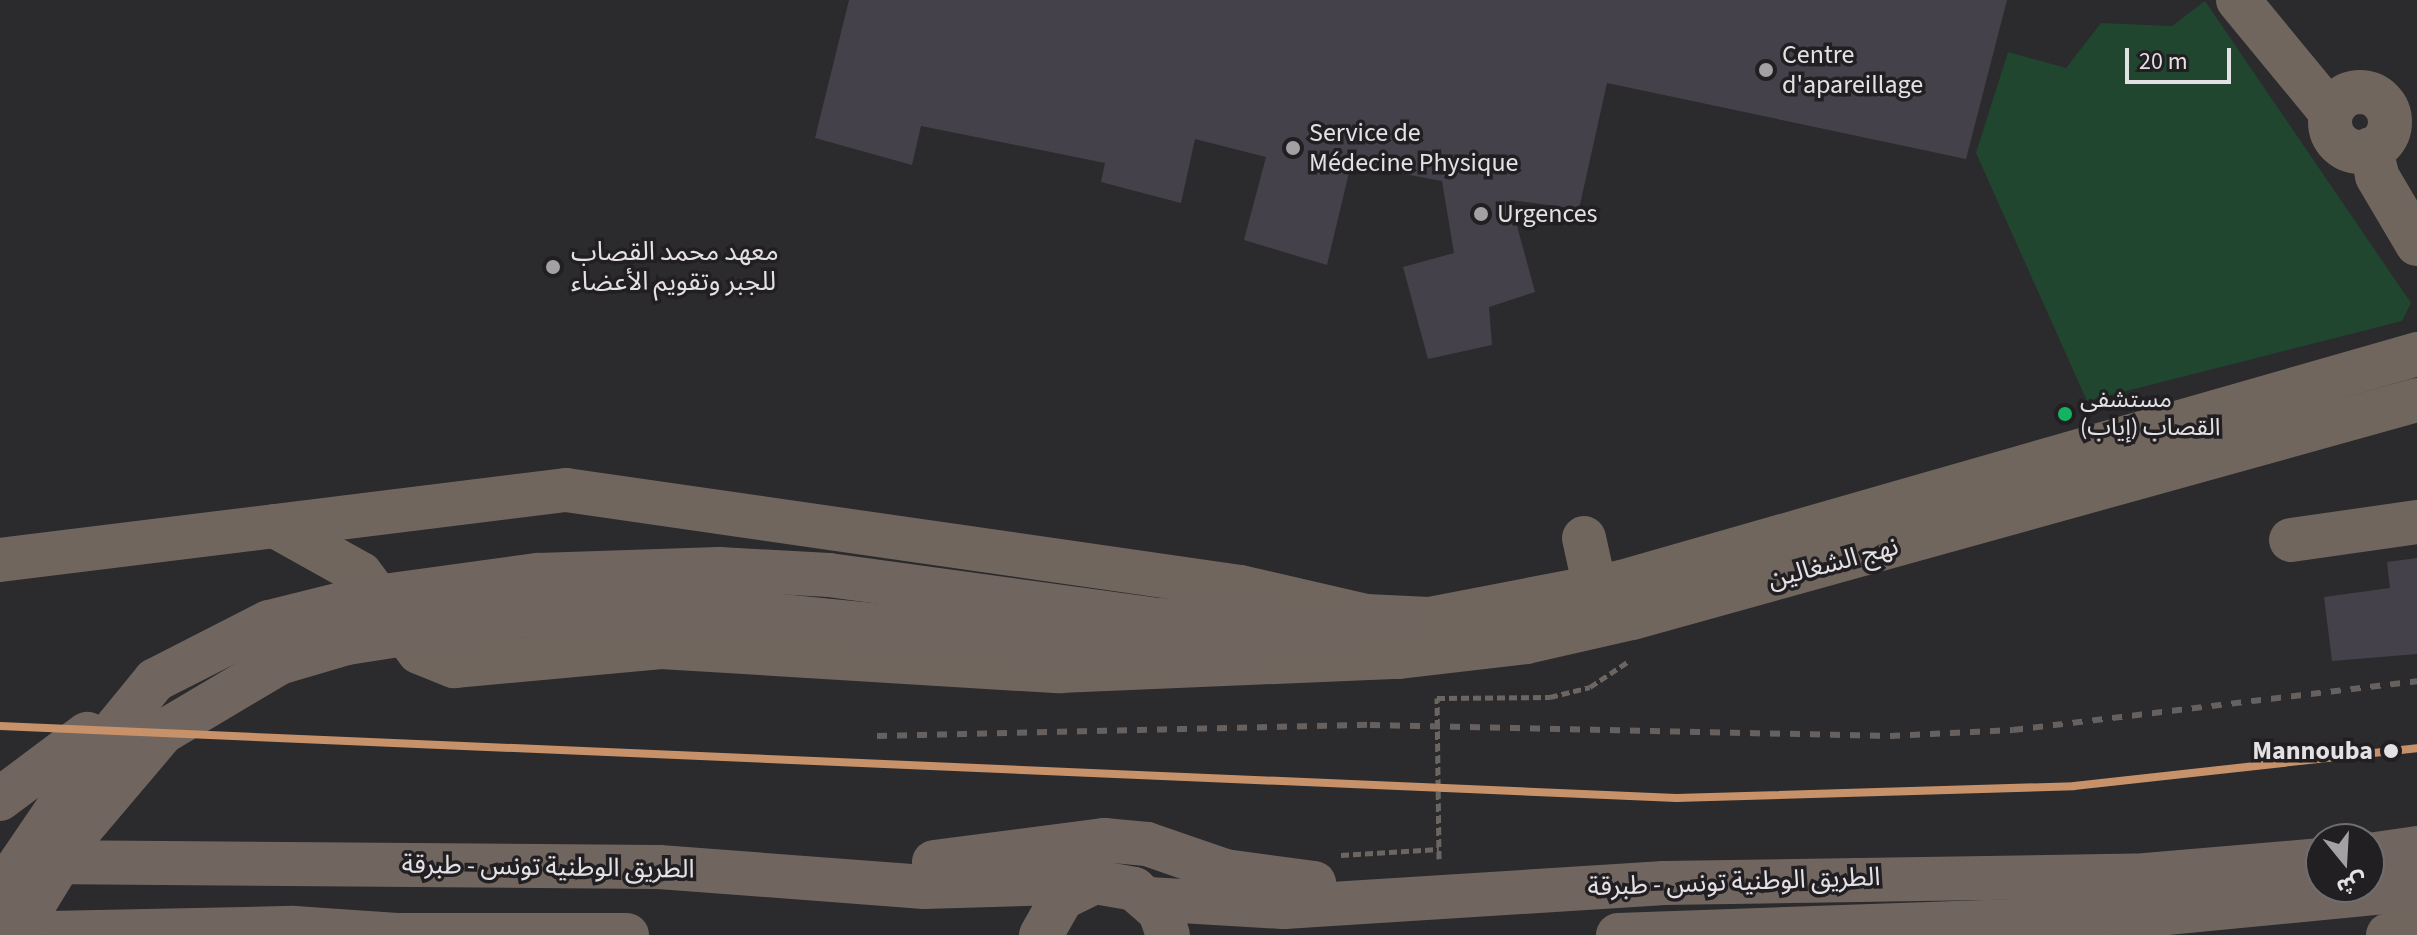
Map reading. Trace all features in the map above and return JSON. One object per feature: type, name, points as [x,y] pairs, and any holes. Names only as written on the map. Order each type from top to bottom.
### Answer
[{"type":"main road","points":[[0,799],[155,680],[269,622],[362,599],[538,575],[719,569],[1238,661]]},
{"type":"main road","points":[[15,935],[79,831],[140,754],[226,689],[279,663],[347,643],[613,608],[965,614],[1219,624],[1397,620]]},
{"type":"main road","points":[[0,893],[84,768],[155,680]]},
{"type":"main road","points":[[820,877],[1104,840],[1147,844],[1225,871],[1395,896]]},
{"type":"main road","points":[[2385,853],[2417,848]]},
{"type":"main road","name":"الطريق الوطنية تونس - طبرقة","points":[[0,861],[659,867],[924,887],[1117,883],[1158,917],[1218,908],[1395,896],[1875,876],[2134,876],[2305,861]]},
{"type":"main road","points":[[1041,935],[1062,898],[1095,882]]},
{"type":"main road","name":"الطريق الوطنية تونس - طبرقة","points":[[1618,935],[1863,930],[2126,917],[2417,889]]},
{"type":"main road","points":[[0,934],[294,928],[395,935],[605,934]]},
{"type":"street","points":[[2238,0],[2331,113],[2336,141],[2352,150],[2371,149],[2386,136],[2401,106],[2361,92],[2342,98],[2331,113]]},
{"type":"street","points":[[2371,149],[2377,176],[2417,244]]},
{"type":"street","points":[[2362,373],[2417,337]]},
{"type":"street","points":[[0,560],[275,526],[388,508],[552,491],[642,498],[1240,587],[1397,620],[1487,612],[1595,588],[2362,373],[2417,354]]},
{"type":"street","name":"نهج الشغالين","points":[[361,574],[419,652],[454,666],[661,647],[1059,671],[1238,661],[1399,657],[1581,630],[2417,400]]},
{"type":"street","points":[[275,526],[361,574],[388,508]]},
{"type":"street","points":[[2291,540],[2417,522]]},
{"type":"street","points":[[1584,538],[1595,588]]},
{"type":"street","points":[[2388,935],[2417,931]]},
{"type":"path","points":[[1439,878],[1437,698],[1550,697]]},
{"type":"path","points":[[1341,850],[1439,849]]},
{"type":"green space","points":[[2205,1],[2411,303],[2402,321],[2087,401],[1976,153],[2008,52],[2066,68],[2101,23],[2172,26]]},
{"type":"building","points":[[849,0],[2007,0],[1966,159],[1607,83],[1579,209],[1510,200],[1535,292],[1489,307],[1492,345],[1428,359],[1403,267],[1454,253],[1442,181],[1351,164],[1327,265],[1244,240],[1266,157],[1195,139],[1181,203],[1101,182],[1105,163],[921,126],[912,165],[815,138]]},
{"type":"building","name":"Mannouba","points":[[2417,558],[2417,654],[2332,661],[2324,597],[2390,588],[2387,562]]},
{"type":"railway","points":[[877,736],[1370,725],[1890,736],[2013,730],[2417,681]]},
{"type":"transit line","points":[[0,726],[1676,798],[2074,786],[2417,748]]},
{"type":"place","name":"Centre d'apareillage","points":[[1766,70]]},
{"type":"place","name":"Service de Médecine Physique","points":[[1293,148]]},
{"type":"place","name":"Urgences","points":[[1481,214]]},
{"type":"place","name":"معهد محمد القصاب للجبر وتقويم الأعضاء","points":[[553,267]]},
{"type":"place","name":"مستشفى القصاب (إياب)","points":[[2065,414]]},
{"type":"place","name":"Mannouba","points":[[2391,751]]}]
